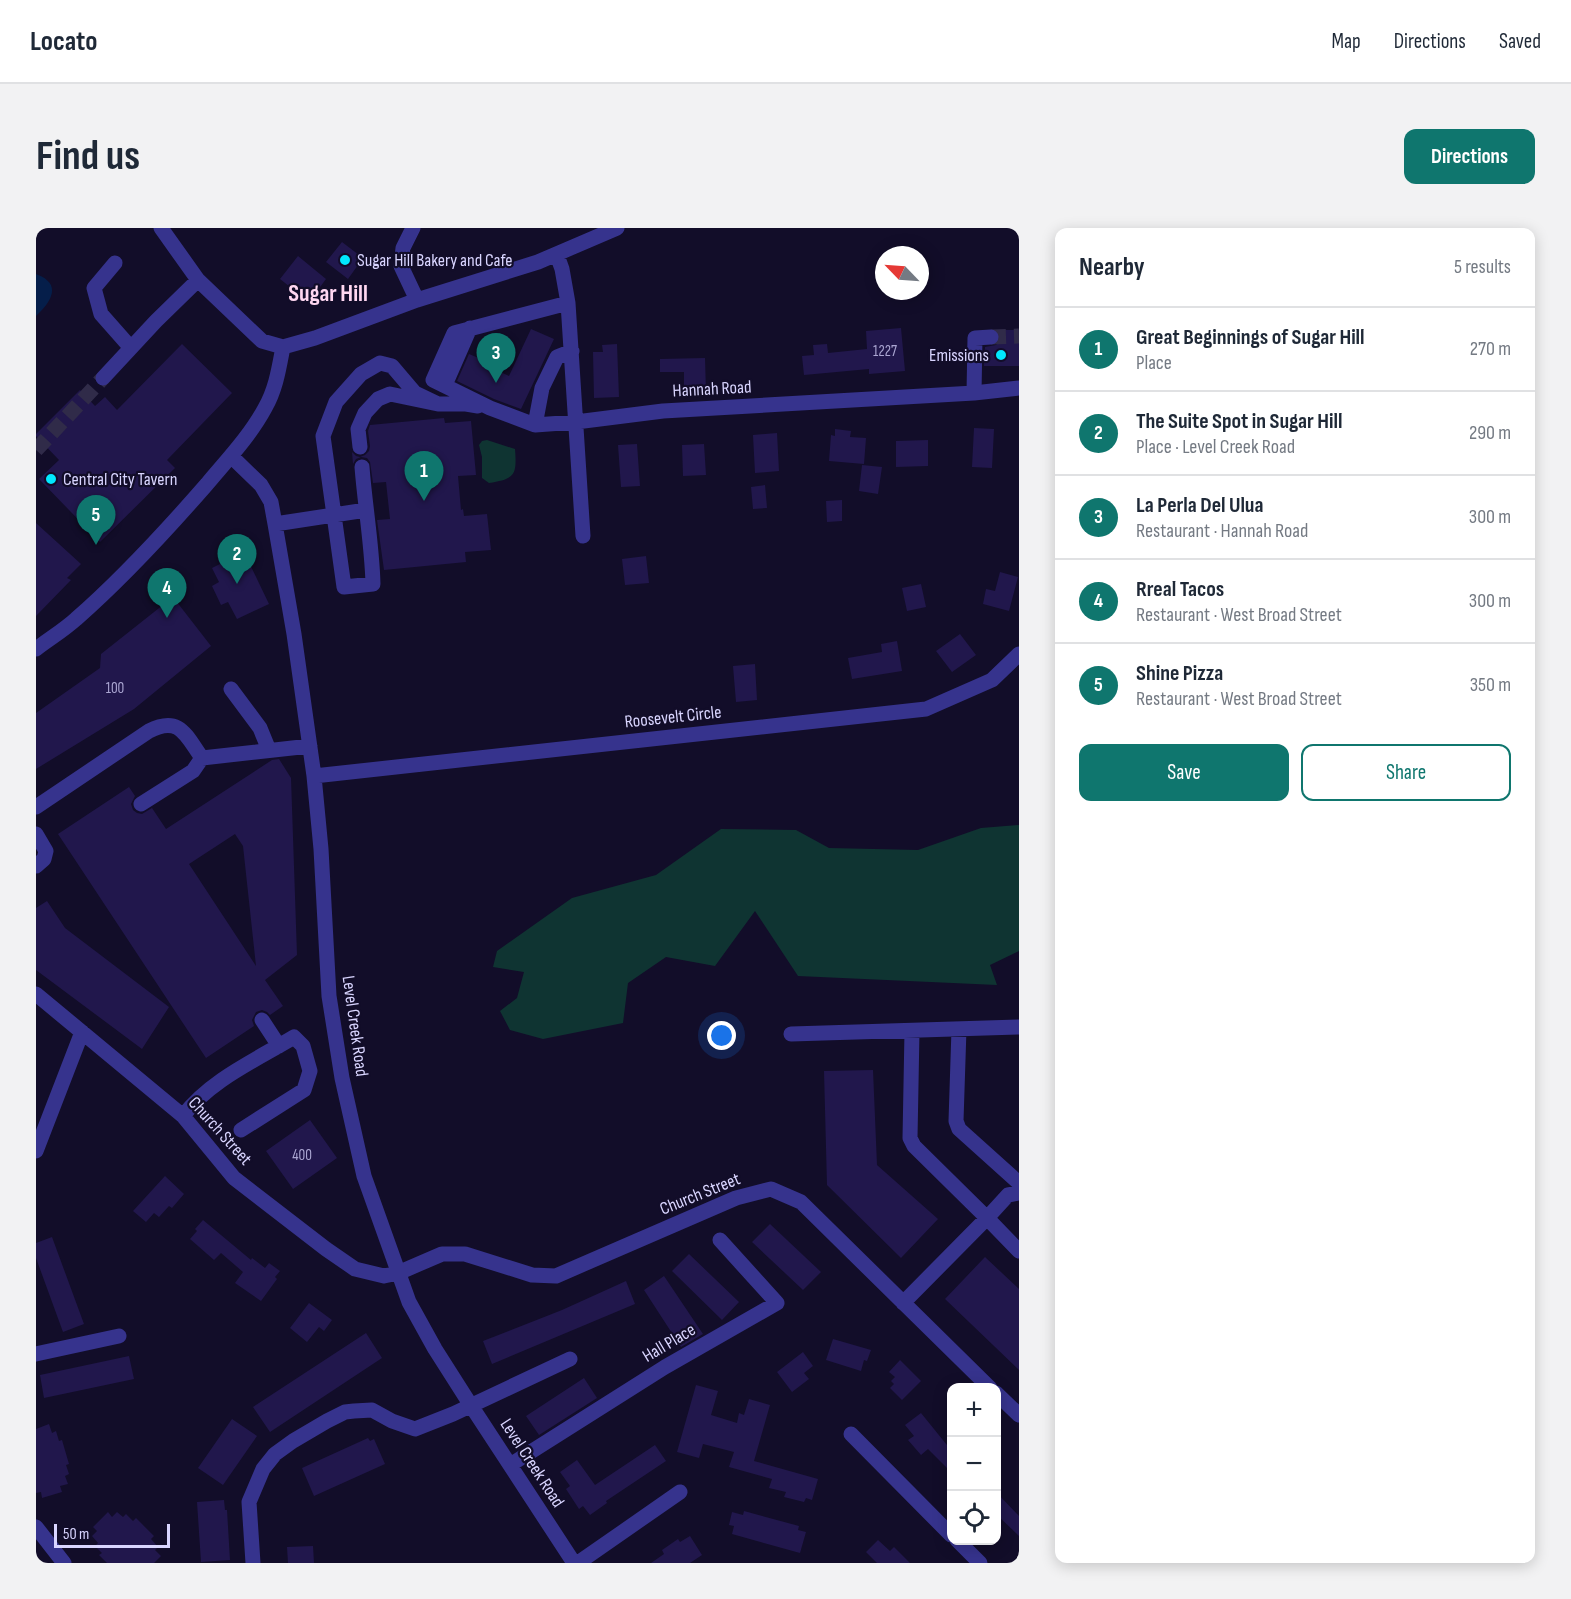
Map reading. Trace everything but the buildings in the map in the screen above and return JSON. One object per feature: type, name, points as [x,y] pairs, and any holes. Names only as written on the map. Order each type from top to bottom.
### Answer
[{"type":"street","points":[[161,228],[198,280],[262,341],[284,347],[315,338],[417,300],[557,255],[617,228]]},
{"type":"street","points":[[412,228],[404,248],[401,266],[417,300]]},
{"type":"street","points":[[557,255],[568,303],[583,536]]},
{"type":"street","points":[[114,263],[94,288],[101,314],[131,348]]},
{"type":"street","points":[[103,378],[198,280]]},
{"type":"street","points":[[568,303],[454,333],[433,380],[490,408],[535,425],[542,388],[557,357],[572,351]]},
{"type":"street","points":[[974,393],[975,338],[991,337]]},
{"type":"street","points":[[36,649],[75,620],[116,582],[231,456],[266,408],[275,387],[284,347]]},
{"type":"street","points":[[362,467],[373,584],[344,587],[323,436],[336,402],[361,374],[380,363],[392,366],[415,393],[438,404]]},
{"type":"street","name":"Hannah Road","points":[[535,425],[663,411],[974,393],[1019,388]]},
{"type":"street","points":[[360,447],[358,429],[365,412],[378,399],[390,393],[438,404],[466,404],[490,408]]},
{"type":"street","name":"Level Creek Road","points":[[231,456],[261,485],[271,502],[314,776],[321,849],[329,996],[342,1078],[364,1176],[391,1274],[470,1404],[576,1563]]},
{"type":"street","points":[[275,524],[366,510]]},
{"type":"street","name":"Roosevelt Circle","points":[[314,776],[926,709],[992,681],[1019,654]]},
{"type":"street","points":[[231,690],[260,728],[269,750]]},
{"type":"street","points":[[36,807],[160,725],[174,725],[180,729],[202,758]]},
{"type":"street","points":[[141,804],[193,771],[202,758],[310,746]]},
{"type":"street","points":[[36,834],[46,851],[44,859],[36,866]]},
{"type":"street","name":"Church Street","points":[[36,994],[183,1116],[234,1178],[355,1269],[391,1274],[442,1254],[465,1254],[532,1275],[556,1276],[736,1198],[771,1189],[801,1202],[985,1383]]},
{"type":"street","points":[[262,1020],[279,1046]]},
{"type":"street","points":[[791,1034],[1019,1027]]},
{"type":"street","points":[[959,1029],[956,1121],[959,1129],[1019,1183]]},
{"type":"street","points":[[912,1031],[910,1138],[914,1146],[1019,1251]]},
{"type":"street","points":[[36,1151],[82,1032]]},
{"type":"street","points":[[183,1116],[211,1087],[294,1037],[303,1046],[310,1071],[304,1090],[241,1130]]},
{"type":"street","points":[[903,1303],[1008,1196],[1019,1193]]},
{"type":"street","name":"Hall Place","points":[[510,1466],[665,1367],[777,1303],[720,1240]]},
{"type":"street","points":[[37,1349],[119,1336]]},
{"type":"street","points":[[253,1563],[249,1502],[262,1469],[275,1454],[308,1432],[345,1412],[372,1410],[392,1421],[415,1429],[453,1414],[470,1404],[570,1359]]},
{"type":"street","points":[[1001,1398],[1019,1415]]},
{"type":"street","points":[[851,1434],[947,1531]]},
{"type":"street","points":[[576,1563],[680,1492]]},
{"type":"street","points":[[36,1527],[64,1563]]},
{"type":"street","points":[[962,1545],[980,1563]]},
{"type":"green space","points":[[487,440],[515,449],[515,470],[504,480],[489,483],[482,478],[482,457],[479,445],[482,441]]},
{"type":"green space","points":[[1019,825],[1019,951],[990,965],[997,985],[798,976],[755,911],[715,966],[666,957],[628,983],[623,1023],[543,1039],[510,1030],[500,1011],[517,998],[524,972],[493,967],[497,951],[572,898],[656,875],[721,829],[796,830],[829,848],[918,850],[981,828]]},
{"type":"water","points":[[36,274],[50,283],[52,294],[36,316]]},
{"type":"tunnel","points":[[991,337],[1019,336]]},
{"type":"tunnel","points":[[36,450],[103,378]]},
{"type":"place","name":"Sugar Hill Bakery and Cafe","points":[[345,260]]},
{"type":"place","name":"Emissions","points":[[1001,355]]},
{"type":"place","name":"La Perla Del Ulua","points":[[496,383]]},
{"type":"place","name":"Central City Tavern","points":[[51,479]]},
{"type":"place","name":"Great Beginnings of Sugar Hill","points":[[424,501]]},
{"type":"place","name":"Shine Pizza","points":[[96,545]]},
{"type":"place","name":"The Suite Spot in Sugar Hill","points":[[237,584]]},
{"type":"place","name":"Rreal Tacos","points":[[167,618]]},
{"type":"district","name":"Sugar Hill","points":[[328,293]]}]
